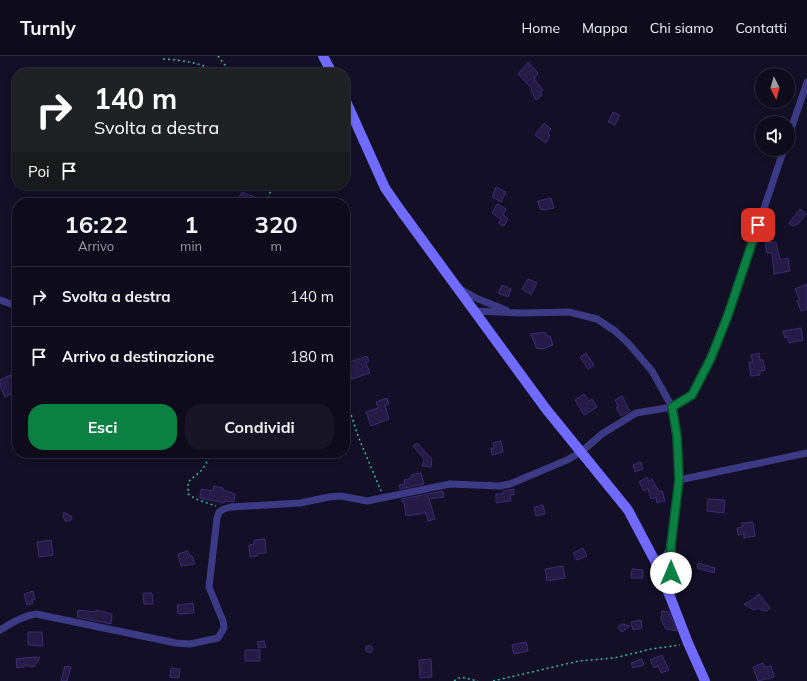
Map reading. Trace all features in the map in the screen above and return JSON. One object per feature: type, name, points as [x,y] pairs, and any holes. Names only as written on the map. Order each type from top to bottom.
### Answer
[{"type":"main road","points":[[323,56],[329,68]]},
{"type":"main road","points":[[350,111],[385,188],[401,211],[546,409],[628,510],[655,561],[705,681]]},
{"type":"street","points":[[795,117],[807,82]]},
{"type":"street","points":[[0,630],[14,621],[36,614],[176,643],[190,644],[218,638],[224,628],[223,621],[209,587],[217,518],[219,512],[224,509],[252,505],[300,503],[329,496],[341,496],[367,501],[450,484],[505,485],[567,460],[581,452],[602,434],[636,413],[672,407],[692,395],[711,358],[728,315],[782,156]]},
{"type":"street","points":[[457,288],[502,309],[522,313]]},
{"type":"street","points":[[0,300],[12,304]]},
{"type":"street","points":[[474,311],[522,313],[569,312],[597,319],[615,331],[628,343],[652,371],[672,407],[677,436],[679,480],[671,545],[671,599]]},
{"type":"street","points":[[679,480],[807,453]]},
{"type":"street","points":[[655,561],[666,556],[671,545]]},
{"type":"path","points":[[218,56],[227,68]]},
{"type":"path","points":[[163,59],[183,60],[211,68]]},
{"type":"path","points":[[350,411],[358,436],[384,497]]},
{"type":"path","points":[[209,458],[202,470],[188,482],[188,494],[196,499],[224,509]]},
{"type":"path","points":[[493,681],[579,661],[614,658],[688,643]]},
{"type":"path","points":[[454,681],[461,677],[478,681]]},
{"type":"building","points":[[528,62],[538,73],[534,79],[543,90],[540,93],[542,95],[536,100],[531,90],[532,89],[518,74]]},
{"type":"building","points":[[613,112],[620,115],[615,125],[608,122]]},
{"type":"building","points":[[544,123],[551,129],[548,133],[550,135],[546,143],[535,135]]},
{"type":"building","points":[[496,187],[506,192],[501,202],[492,197]]},
{"type":"building","points":[[242,192],[257,198],[239,198]]},
{"type":"building","points":[[551,198],[554,208],[544,210],[540,209],[538,201]]},
{"type":"building","points":[[497,204],[506,209],[503,215],[508,219],[504,226],[498,223],[501,219],[492,213]]},
{"type":"building","points":[[800,209],[806,214],[798,224],[792,226],[789,223]]},
{"type":"building","points":[[776,242],[780,260],[788,258],[790,271],[774,274],[772,253],[767,253],[765,243]]},
{"type":"building","points":[[528,279],[537,283],[531,295],[522,289]]},
{"type":"building","points":[[807,284],[807,309],[801,311],[797,301],[800,300],[795,289]]},
{"type":"building","points":[[502,285],[511,289],[508,297],[498,293]]},
{"type":"building","points":[[801,328],[803,340],[789,343],[788,337],[785,338],[783,331]]},
{"type":"building","points":[[545,332],[547,336],[550,336],[553,345],[543,349],[536,348],[530,334]]},
{"type":"building","points":[[586,353],[594,365],[588,369],[580,357]]},
{"type":"building","points":[[759,353],[760,360],[763,360],[765,370],[760,371],[760,375],[751,376],[749,362],[753,362],[751,355]]},
{"type":"building","points":[[367,356],[369,361],[366,363],[370,373],[352,379],[350,373],[350,362]]},
{"type":"building","points":[[10,375],[12,379],[12,393],[5,397],[0,386],[0,380]]},
{"type":"building","points":[[584,394],[589,401],[592,399],[597,407],[584,415],[575,400]]},
{"type":"building","points":[[622,396],[630,411],[621,416],[616,408],[618,406],[615,400]]},
{"type":"building","points":[[387,398],[389,404],[385,405],[389,419],[371,426],[366,412],[378,408],[376,402]]},
{"type":"building","points":[[501,441],[503,452],[492,455],[491,448],[494,448],[493,443]]},
{"type":"building","points":[[417,443],[432,459],[431,467],[422,466],[424,459],[413,446]]},
{"type":"building","points":[[641,462],[643,469],[635,472],[633,465]]},
{"type":"building","points":[[421,473],[424,484],[400,489],[399,485],[405,484],[404,480],[411,478],[411,475]]},
{"type":"building","points":[[647,477],[649,481],[652,479],[659,492],[662,491],[665,501],[657,503],[656,497],[651,499],[648,489],[644,491],[639,482]]},
{"type":"building","points":[[214,486],[223,488],[223,490],[235,494],[234,502],[225,501],[224,503],[200,498],[201,489],[213,491]]},
{"type":"building","points":[[514,489],[514,495],[510,495],[511,501],[496,503],[496,494],[503,494],[503,491]]},
{"type":"building","points":[[443,491],[444,497],[429,499],[435,519],[428,521],[426,513],[406,516],[404,502],[402,502],[402,499]]},
{"type":"building","points":[[708,499],[725,500],[724,513],[707,511]]},
{"type":"building","points":[[543,505],[545,514],[536,516],[534,507]]},
{"type":"building","points":[[64,512],[71,516],[72,518],[70,521],[65,521],[63,517]]},
{"type":"building","points":[[753,522],[755,536],[744,538],[744,534],[738,535],[737,528],[743,527],[741,523]]},
{"type":"building","points":[[265,539],[266,553],[257,554],[257,556],[250,557],[249,545],[254,544],[254,540]]},
{"type":"building","points":[[51,540],[53,555],[39,557],[37,542]]},
{"type":"building","points":[[583,548],[587,556],[577,560],[573,553]]},
{"type":"building","points":[[188,551],[195,564],[181,566],[178,554]]},
{"type":"building","points":[[698,563],[715,568],[714,573],[697,568]]},
{"type":"building","points":[[563,566],[565,578],[547,581],[545,569]]},
{"type":"building","points":[[632,569],[643,570],[643,578],[631,578]]},
{"type":"building","points":[[33,591],[35,599],[32,600],[33,603],[27,605],[24,594]]},
{"type":"building","points":[[143,593],[152,593],[153,604],[144,604]]},
{"type":"building","points":[[759,594],[770,608],[767,611],[763,611],[758,608],[754,610],[744,604]]},
{"type":"building","points":[[193,603],[194,613],[178,614],[177,605]]},
{"type":"building","points":[[78,610],[96,612],[96,610],[112,614],[111,624],[77,617]]},
{"type":"building","points":[[662,611],[669,612],[677,631],[666,629],[661,620]]},
{"type":"building","points":[[641,620],[642,628],[633,630],[631,622]]},
{"type":"building","points":[[621,624],[630,626],[622,632],[618,628]]},
{"type":"building","points":[[28,632],[42,632],[43,646],[28,645]]},
{"type":"building","points":[[264,641],[266,647],[259,648],[257,642]]},
{"type":"building","points":[[526,642],[528,651],[514,654],[512,645]]},
{"type":"building","points":[[369,646],[372,649],[369,652],[366,649]]},
{"type":"building","points":[[245,650],[260,650],[260,661],[245,661]]},
{"type":"building","points":[[662,655],[669,670],[661,673],[658,666],[654,668],[650,660]]},
{"type":"building","points":[[34,657],[40,658],[34,667],[24,665],[24,667],[17,668],[16,659]]},
{"type":"building","points":[[431,659],[432,677],[420,678],[419,660]]},
{"type":"building","points":[[642,659],[644,665],[633,668],[631,663]]},
{"type":"building","points":[[763,663],[765,667],[771,666],[774,677],[758,681],[753,667]]},
{"type":"building","points":[[65,666],[71,667],[67,681],[61,681]]},
{"type":"building","points":[[171,668],[180,669],[179,678],[170,677]]},
{"type":"route","points":[[671,573],[671,545],[679,480],[677,436],[672,407],[692,395],[711,358],[728,315],[758,225]]}]
